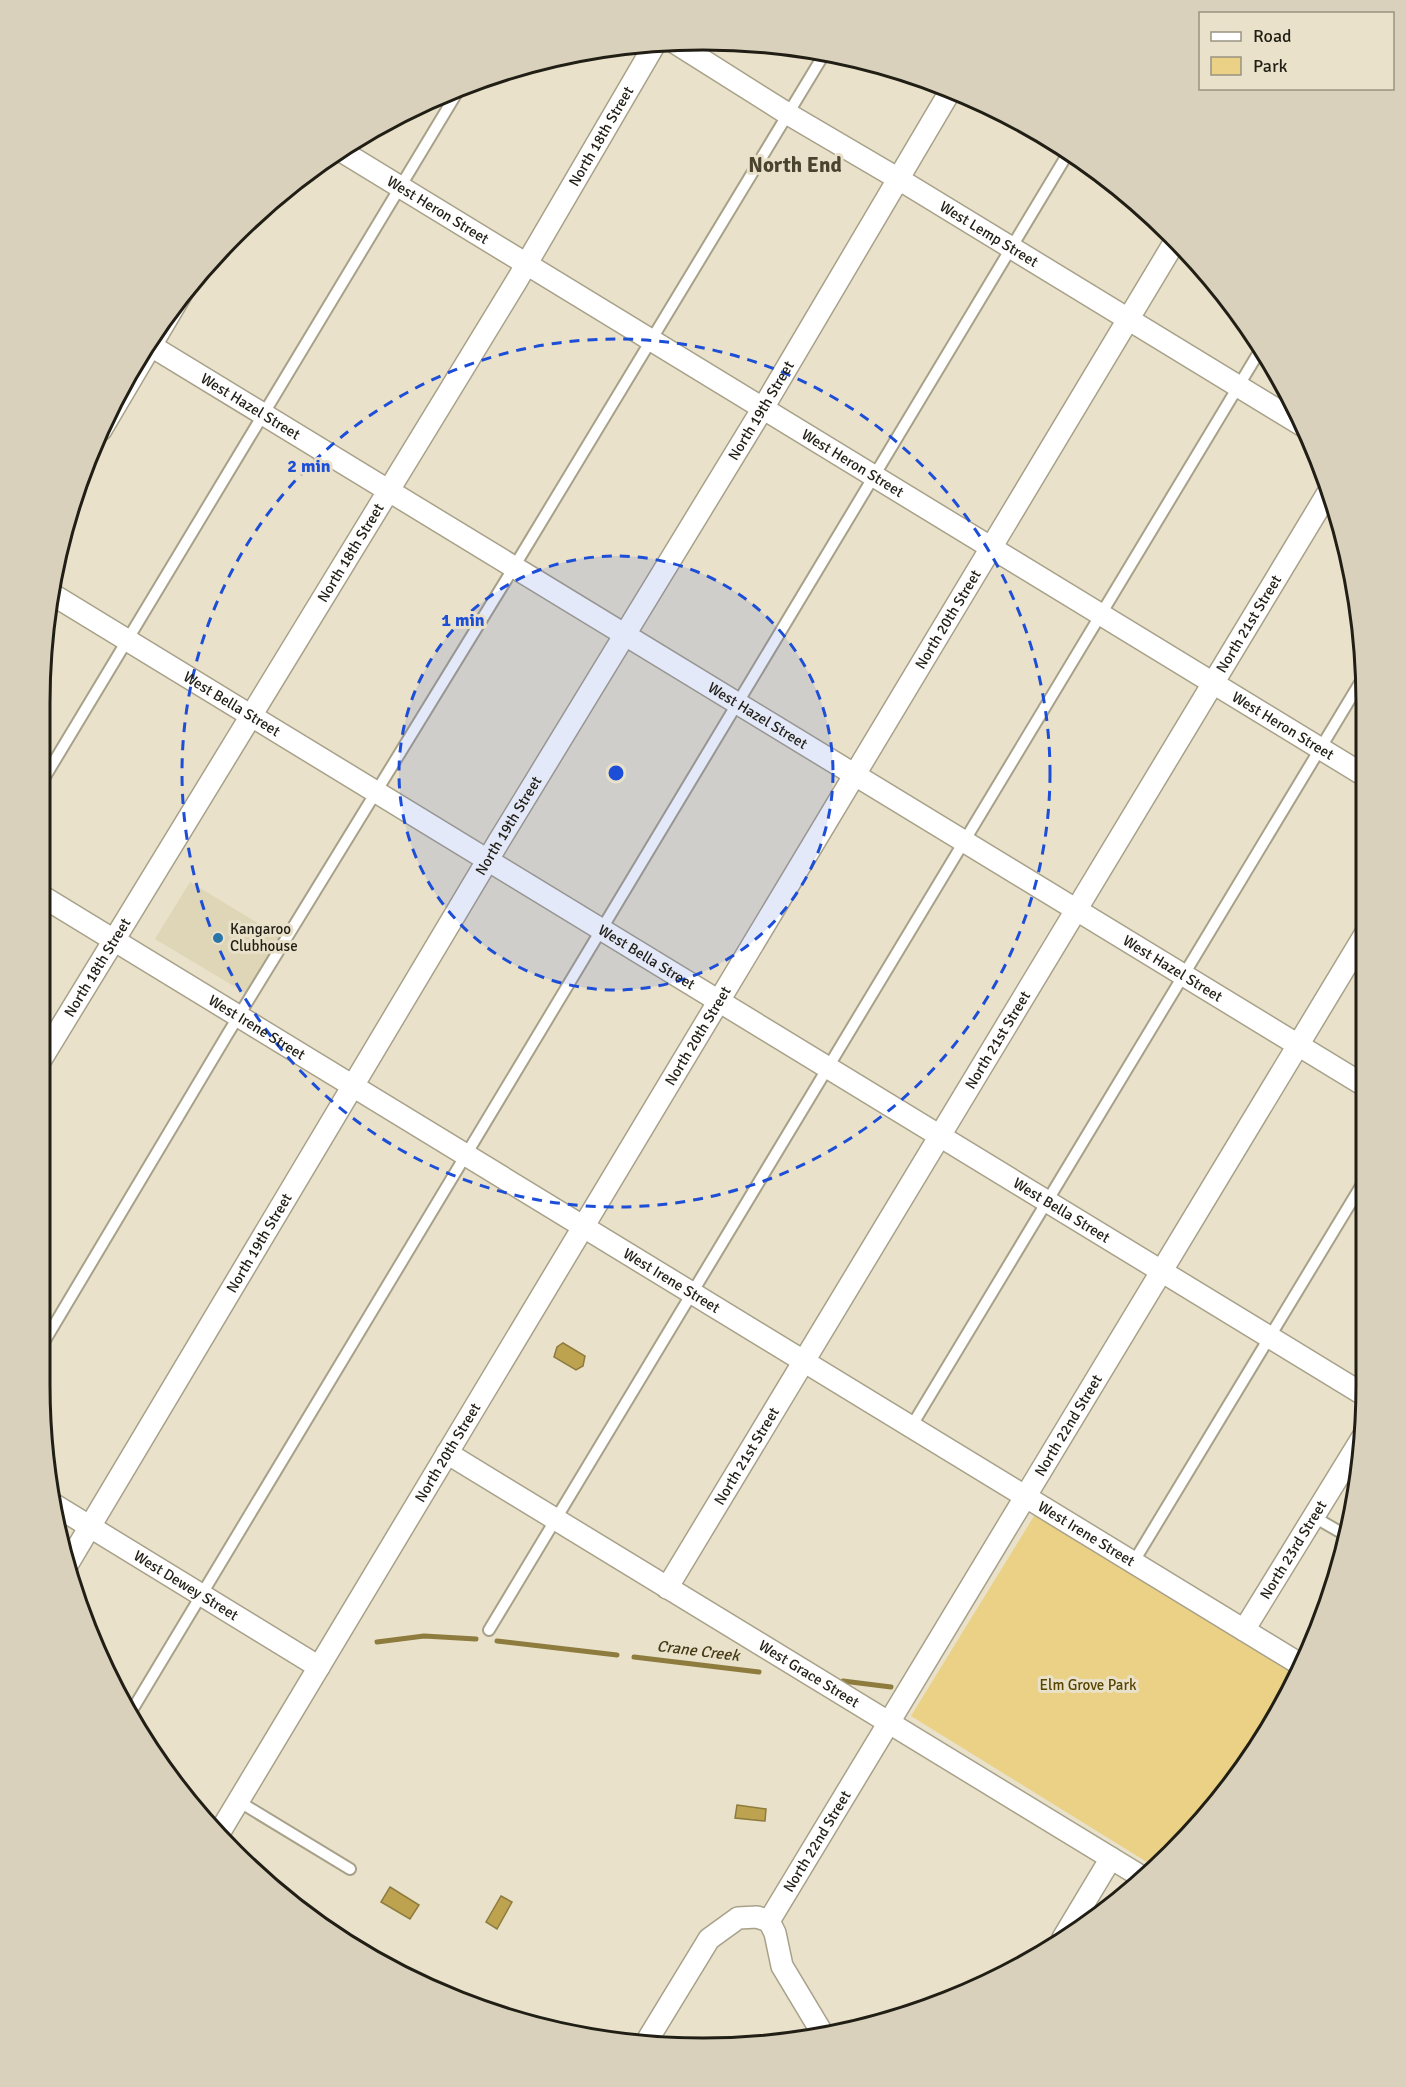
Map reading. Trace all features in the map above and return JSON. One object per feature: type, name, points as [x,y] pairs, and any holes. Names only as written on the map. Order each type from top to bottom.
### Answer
[{"type":"street","name":"West Lemp Street","points":[[687,50],[788,114],[1291,418]]},
{"type":"street","name":"North 18th Street","points":[[50,1045],[389,491],[650,52]]},
{"type":"street","name":"North 19th Street","points":[[73,1555],[488,860],[763,408],[947,97]]},
{"type":"street","name":"West Heron Street","points":[[348,155],[1356,770]]},
{"type":"street","name":"North 20th Street","points":[[223,1827],[1171,247]]},
{"type":"street","name":"West Hazel Street","points":[[155,348],[1356,1080]]},
{"type":"street","name":"North 21st Street","points":[[667,1588],[1324,499]]},
{"type":"street","name":"West Bella Street","points":[[58,597],[1356,1390]]},
{"type":"street","name":"West Irene Street","points":[[50,901],[1294,1661]]},
{"type":"street","name":"North 22nd Street","points":[[769,1921],[1356,949]]},
{"type":"street","name":"North 23rd Street","points":[[1244,1630],[1352,1453]]},
{"type":"street","name":"West Grace Street","points":[[447,1454],[1136,1873]]},
{"type":"street","name":"West Dewey Street","points":[[62,1510],[319,1667]]},
{"type":"street","points":[[1072,1922],[1111,1858]]},
{"type":"street","points":[[650,2035],[709,1938],[738,1918],[757,1917],[769,1921],[775,1933],[782,1966],[819,2027]]},
{"type":"lane","points":[[50,1332],[239,1016],[820,60]]},
{"type":"lane","points":[[50,769],[453,99]]},
{"type":"lane","points":[[134,1706],[1065,159]]},
{"type":"lane","points":[[489,1630],[1256,356]]},
{"type":"lane","points":[[911,1427],[1356,690]]},
{"type":"lane","points":[[1133,1563],[1356,1194]]},
{"type":"lane","points":[[1314,1516],[1339,1531]]},
{"type":"lane","points":[[238,1801],[350,1869]]},
{"type":"shaded area","name":"Kangaroo Clubhouse","points":[[190,882],[281,937],[247,994],[155,939]]},
{"type":"shaded area","points":[[563,1343],[585,1356],[583,1366],[576,1370],[554,1357],[557,1347]]},
{"type":"shaded area","points":[[737,1805],[766,1809],[765,1821],[735,1818]]},
{"type":"shaded area","points":[[390,1887],[419,1905],[410,1919],[381,1902]]},
{"type":"shaded area","points":[[501,1896],[512,1902],[497,1929],[486,1922]]},
{"type":"green space","name":"Elm Grove Park","points":[[1036,1513],[1290,1670],[1269,1711],[1221,1782],[1194,1815],[1148,1862],[911,1716]]},
{"type":"waterway","name":"Crane Creek","points":[[377,1642],[424,1636],[476,1639]]},
{"type":"waterway","name":"Crane Creek","points":[[497,1641],[617,1655]]},
{"type":"waterway","name":"Crane Creek","points":[[634,1657],[759,1672]]},
{"type":"waterway","name":"Crane Creek","points":[[843,1681],[891,1687]]},
{"type":"place","name":"Kangaroo Clubhouse","points":[[218,938]]},
{"type":"district","name":"North End","points":[[795,165]]}]
